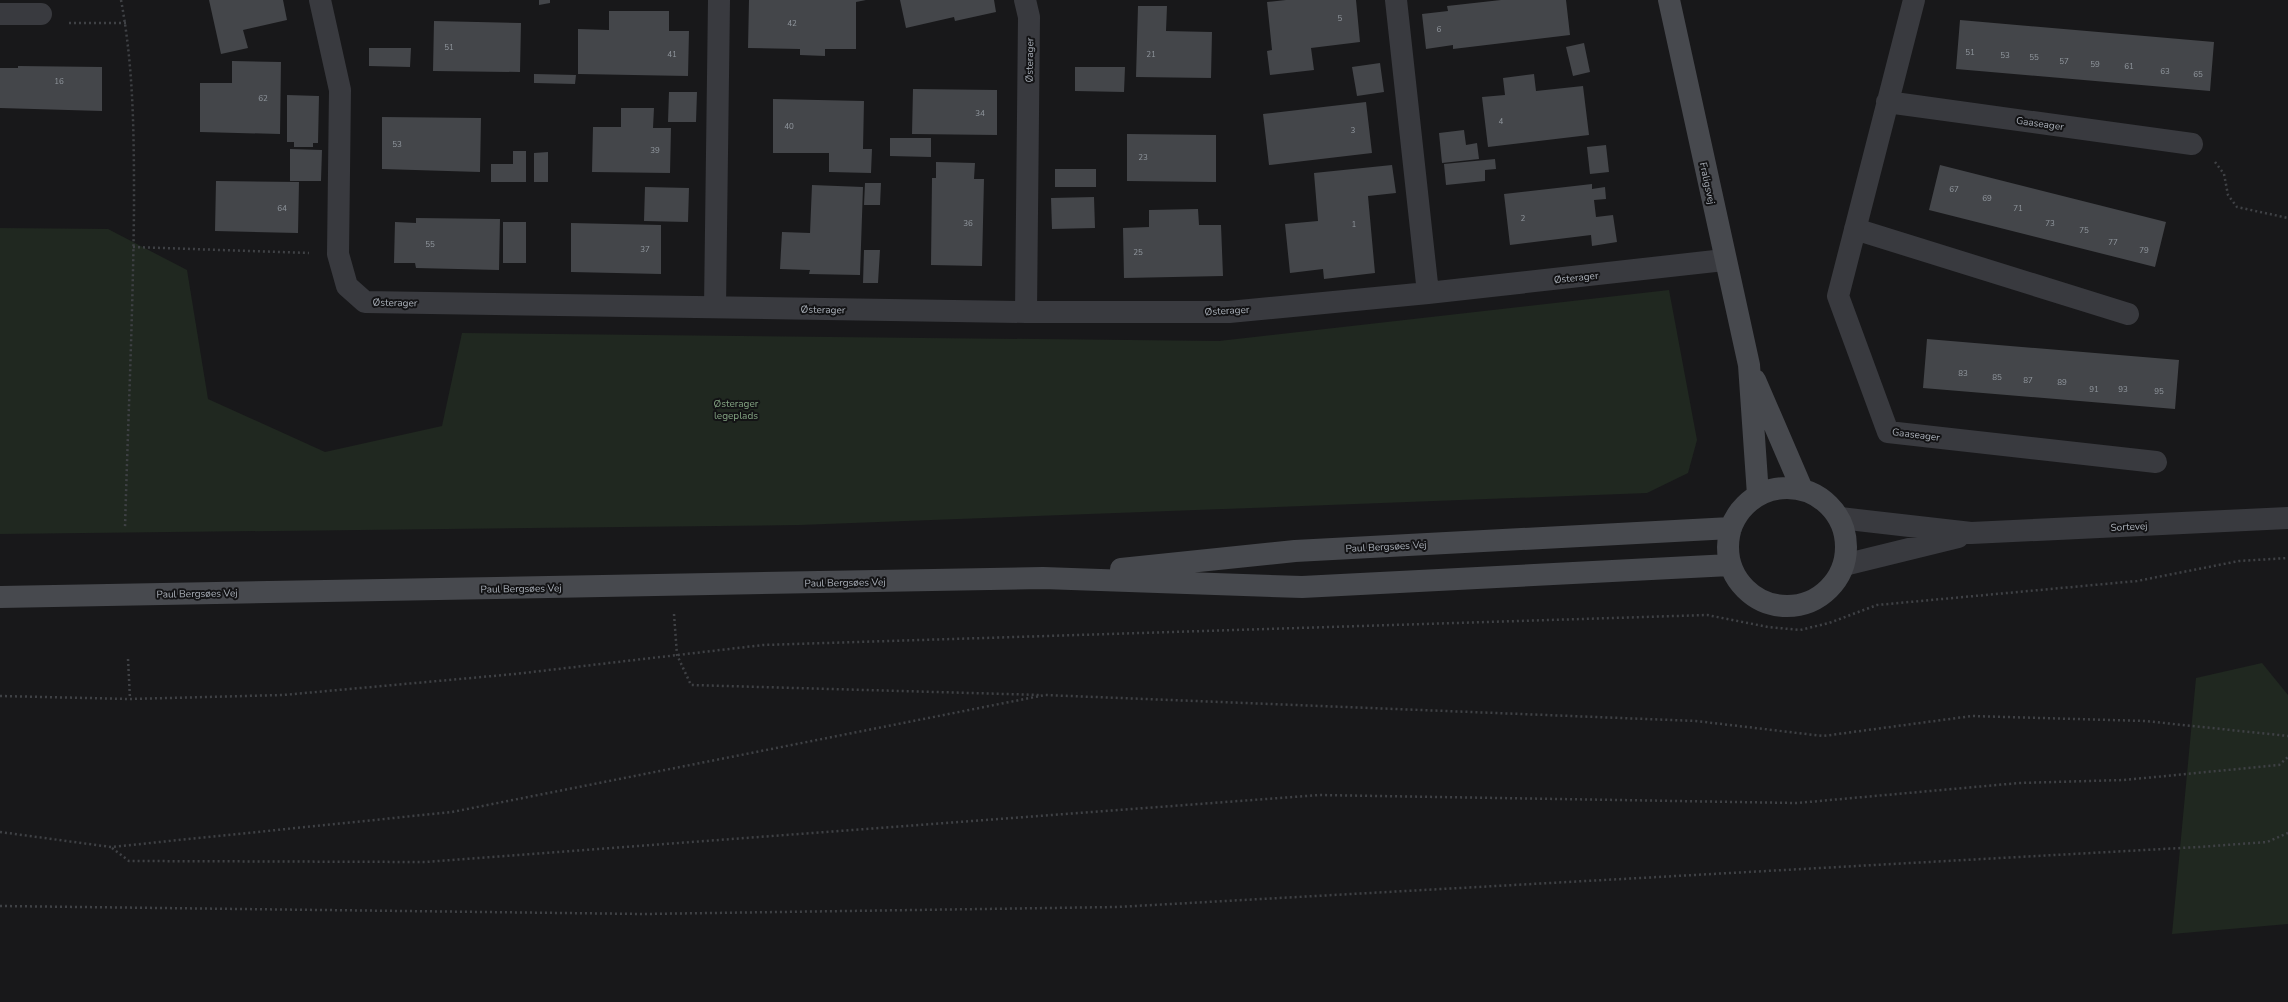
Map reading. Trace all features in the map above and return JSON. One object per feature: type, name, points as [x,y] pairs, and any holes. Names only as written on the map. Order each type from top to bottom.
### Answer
[{"type":"street","name":"Østerager","points":[[320,0],[340,90],[338,254],[347,286],[365,302],[1026,312],[1229,312],[1428,293],[1724,260]]},
{"type":"street","points":[[715,307],[719,0]]},
{"type":"street","name":"Østerager","points":[[1026,0],[1029,18],[1026,312]]},
{"type":"street","points":[[1396,0],[1428,293]]},
{"type":"street","name":"Fraligsvej","points":[[1669,0],[1724,260],[1748,365],[1758,495]]},
{"type":"street","name":"Gaaseager","points":[[1914,0],[1838,296],[1888,432],[2156,462]]},
{"type":"street","points":[[0,14],[41,14]]},
{"type":"street","name":"Gaaseager","points":[[1887,102],[2192,144]]},
{"type":"street","points":[[1855,229],[2128,314]]},
{"type":"street","name":"Fraligsvej","points":[[1748,365],[1802,489]]},
{"type":"street","points":[[1787,487],[1802,489],[1817,495],[1830,505],[1840,518],[1845,533],[1846,544],[1844,565],[1836,582],[1822,595],[1806,604],[1787,606],[1768,604],[1752,595],[1739,582],[1730,565],[1728,546],[1731,528],[1746,504],[1758,495],[1772,489],[1787,487]]},
{"type":"street","name":"Sortevej","points":[[1840,518],[1971,533],[2288,518]]},
{"type":"street","name":"Paul Bergsøes Vej","points":[[1043,578],[1296,551],[1731,528]]},
{"type":"street","name":"Sortevej","points":[[1844,565],[1971,533]]},
{"type":"street","name":"Paul Bergsøes Vej","points":[[0,597],[1043,578],[1302,587],[1730,565]]},
{"type":"path","points":[[121,0],[126,23],[134,116],[134,247],[125,528]]},
{"type":"path","points":[[41,14],[50,22],[126,23]]},
{"type":"path","points":[[2192,144],[2211,157],[2220,168],[2224,174],[2228,195],[2237,206],[2288,218]]},
{"type":"path","points":[[134,247],[338,254]]},
{"type":"path","points":[[0,696],[130,699],[283,695],[515,674],[763,645],[1707,615],[1768,627],[1800,630],[1829,623],[1877,605],[2137,581],[2239,561],[2288,558]]},
{"type":"path","points":[[673,585],[677,655],[691,686],[1045,695],[1696,721],[1823,736],[1972,716],[2145,721],[2288,736]]},
{"type":"path","points":[[128,659],[130,699]]},
{"type":"path","points":[[0,832],[111,847],[452,812],[1045,695]]},
{"type":"path","points":[[111,847],[129,861],[425,862],[1319,795],[1797,803],[2019,783],[2124,780],[2279,765],[2288,758]]},
{"type":"path","points":[[0,906],[644,914],[1117,907],[2191,848],[2267,842],[2288,833]]},
{"type":"green space","name":"Østerager legeplads","points":[[0,228],[108,229],[187,270],[208,399],[325,452],[442,426],[462,333],[1219,341],[1669,290],[1697,440],[1688,473],[1647,493],[799,525],[0,534]]},
{"type":"green space","points":[[2262,663],[2288,695],[2288,924],[2172,934],[2196,678]]},
{"type":"building","points":[[209,0],[283,0],[287,20],[243,30],[248,48],[221,54]]},
{"type":"building","points":[[539,0],[550,0],[550,3],[539,5]]},
{"type":"building","points":[[749,0],[866,0],[856,2],[856,49],[825,49],[825,56],[800,55],[800,49],[748,48]]},
{"type":"building","points":[[900,0],[994,0],[996,12],[955,21],[954,17],[906,28]]},
{"type":"building","points":[[1286,0],[1356,0],[1360,42],[1311,48],[1314,70],[1270,75],[1267,51],[1272,50],[1267,2]]},
{"type":"building","points":[[1501,0],[1566,0],[1570,35],[1453,49],[1453,45],[1426,49],[1422,14],[1448,11],[1447,6]]},
{"type":"building","points":[[1138,6],[1167,6],[1166,31],[1212,32],[1211,78],[1136,77]]},
{"type":"building","points":[[609,11],[669,11],[669,31],[689,31],[688,76],[578,74],[578,29],[609,30]]},
{"type":"building","points":[[1960,20],[2214,42],[2210,91],[1956,69]]},
{"type":"building","points":[[434,21],[521,23],[520,72],[433,71]]},
{"type":"building","points":[[1584,43],[1590,72],[1573,76],[1566,47]]},
{"type":"building","points":[[369,48],[411,48],[410,67],[369,66]]},
{"type":"building","points":[[232,61],[281,62],[280,134],[200,132],[200,83],[232,83]]},
{"type":"building","points":[[1380,63],[1384,92],[1357,96],[1352,67]]},
{"type":"building","points":[[18,66],[102,67],[102,111],[0,108],[0,68],[18,68]]},
{"type":"building","points":[[1075,67],[1125,67],[1124,92],[1075,91]]},
{"type":"building","points":[[534,74],[576,75],[575,84],[534,83]]},
{"type":"building","points":[[1534,74],[1536,91],[1583,86],[1589,135],[1488,147],[1482,97],[1505,95],[1503,78]]},
{"type":"building","points":[[913,89],[997,90],[997,135],[912,134]]},
{"type":"building","points":[[669,92],[697,92],[696,122],[668,122]]},
{"type":"building","points":[[287,95],[319,96],[318,143],[313,143],[313,147],[294,147],[294,142],[287,142]]},
{"type":"building","points":[[773,99],[864,101],[863,149],[872,149],[871,173],[829,172],[829,153],[773,153]]},
{"type":"building","points":[[1366,102],[1372,153],[1269,165],[1263,114]]},
{"type":"building","points":[[621,108],[654,108],[653,128],[671,128],[670,173],[592,172],[593,127],[621,127]]},
{"type":"building","points":[[382,117],[481,118],[480,172],[382,169]]},
{"type":"building","points":[[1464,130],[1466,145],[1477,143],[1479,159],[1442,163],[1439,133]]},
{"type":"building","points":[[1127,134],[1216,135],[1216,182],[1127,181]]},
{"type":"building","points":[[890,138],[931,138],[931,157],[890,156]]},
{"type":"building","points":[[1606,145],[1609,172],[1590,174],[1587,147]]},
{"type":"building","points":[[290,149],[322,150],[321,181],[290,181]]},
{"type":"building","points":[[513,151],[526,151],[526,182],[491,182],[491,164],[513,164]]},
{"type":"building","points":[[548,152],[548,182],[534,182],[534,153]]},
{"type":"building","points":[[1495,159],[1496,169],[1485,170],[1485,181],[1446,185],[1444,164]]},
{"type":"building","points":[[936,162],[975,163],[974,179],[984,179],[982,266],[931,265],[932,178],[936,178]]},
{"type":"building","points":[[1392,165],[1396,193],[1368,196],[1375,273],[1324,279],[1323,269],[1290,273],[1285,224],[1318,221],[1314,173]]},
{"type":"building","points":[[1940,165],[2166,222],[2155,267],[1929,210]]},
{"type":"building","points":[[1055,169],[1096,169],[1096,187],[1055,187]]},
{"type":"building","points":[[216,181],[299,182],[298,233],[215,231]]},
{"type":"building","points":[[865,183],[881,183],[880,205],[864,205]]},
{"type":"building","points":[[1592,184],[1592,189],[1605,187],[1606,199],[1594,200],[1596,217],[1613,215],[1617,242],[1592,246],[1591,235],[1510,245],[1504,194]]},
{"type":"building","points":[[812,185],[863,187],[860,275],[809,274],[810,270],[780,269],[782,232],[810,233]]},
{"type":"building","points":[[645,187],[689,188],[688,222],[644,221]]},
{"type":"building","points":[[1094,197],[1095,228],[1052,229],[1051,198]]},
{"type":"building","points":[[1198,209],[1199,225],[1221,225],[1223,276],[1124,278],[1123,228],[1149,227],[1149,210]]},
{"type":"building","points":[[416,218],[500,219],[499,270],[416,268],[415,263],[394,263],[395,222],[416,223]]},
{"type":"building","points":[[503,222],[526,222],[526,263],[503,263]]},
{"type":"building","points":[[571,223],[661,225],[661,274],[571,272]]},
{"type":"building","points":[[864,250],[880,250],[878,283],[863,283]]},
{"type":"building","points":[[1927,339],[2179,360],[2175,409],[1923,388]]}]
